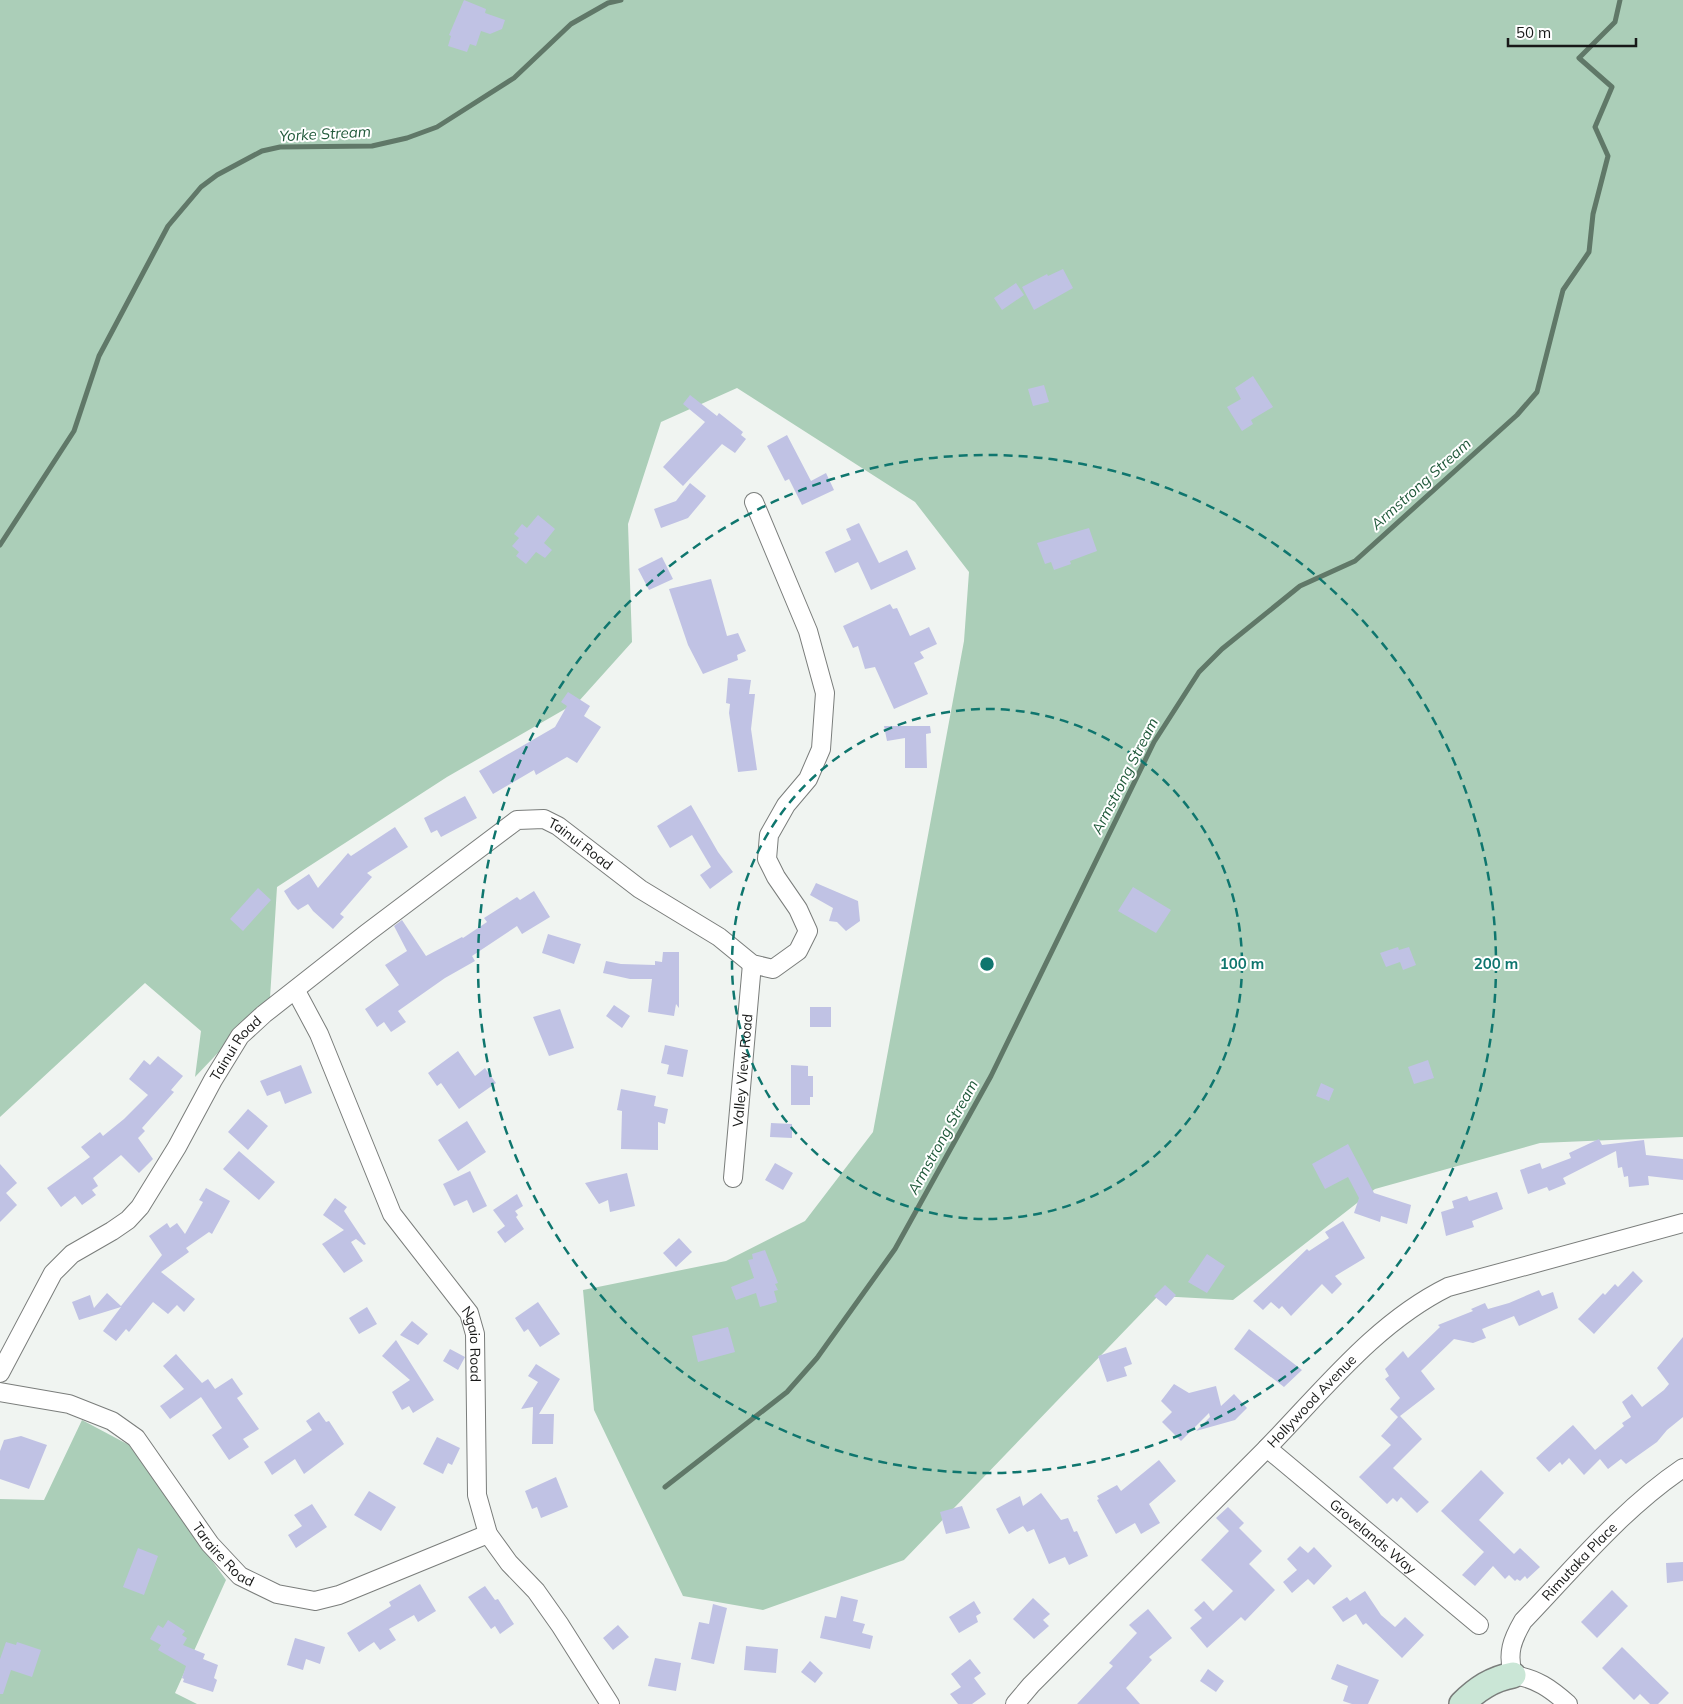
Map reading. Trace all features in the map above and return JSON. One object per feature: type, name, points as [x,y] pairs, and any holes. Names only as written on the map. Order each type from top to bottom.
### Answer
[{"type":"street","points":[[752,964],[773,969],[798,951],[808,931],[798,910],[776,877],[767,859],[769,835],[786,805],[808,779],[821,750],[825,693],[808,631],[754,502]]},
{"type":"street","name":"Tainui Road","points":[[0,1374],[53,1272],[72,1254],[128,1220],[140,1207],[177,1147],[213,1080],[240,1036],[264,1014],[517,820],[544,819],[558,826],[640,889],[719,936],[752,964]]},
{"type":"street","name":"Valley View Road","points":[[733,1178],[752,964]]},
{"type":"street","name":"Ngaio Road","points":[[296,991],[319,1034],[392,1214],[469,1313],[475,1334],[477,1495],[488,1534],[551,1612],[610,1704]]},
{"type":"street","name":"Hollywood Avenue","points":[[1015,1704],[1031,1685],[1387,1326],[1420,1301],[1448,1287],[1683,1223]]},
{"type":"street","name":"Taraire Road","points":[[0,1392],[69,1404],[112,1421],[136,1438],[216,1550],[240,1576],[277,1594],[315,1601],[339,1595],[488,1534]]},
{"type":"street","name":"Grovelands Way","points":[[1267,1448],[1478,1625]]},
{"type":"street","name":"Rimutaka Place","points":[[1513,1675],[1510,1650],[1512,1640],[1523,1621],[1614,1527],[1656,1488],[1683,1468]]},
{"type":"street","points":[[1462,1704],[1484,1685],[1498,1678],[1513,1675],[1535,1680],[1550,1688],[1568,1704]]},
{"type":"green space","points":[[0,0],[1683,0],[1683,1137],[1540,1143],[1375,1189],[1233,1300],[1158,1296],[904,1560],[763,1610],[683,1596],[594,1410],[583,1290],[726,1261],[805,1221],[873,1132],[964,641],[969,572],[915,502],[737,388],[661,422],[628,524],[632,642],[579,701],[447,777],[277,887],[270,998],[195,1077],[201,1031],[145,983],[0,1117]]},
{"type":"green space","points":[[82,1420],[129,1445],[226,1580],[175,1693],[197,1704],[0,1704],[0,1499],[44,1500]]},
{"type":"building","points":[[464,0],[486,9],[485,13],[505,20],[502,29],[490,34],[481,31],[476,46],[470,44],[467,52],[448,46],[451,36],[449,35]]},
{"type":"building","points":[[1063,269],[1073,288],[1034,310],[1022,287],[1047,274],[1048,276]]},
{"type":"building","points":[[1016,283],[1024,295],[1002,310],[994,298]]},
{"type":"building","points":[[1253,376],[1273,407],[1251,420],[1253,424],[1242,431],[1227,407],[1241,399],[1235,388]]},
{"type":"building","points":[[1044,385],[1049,402],[1033,406],[1028,389]]},
{"type":"building","points":[[690,395],[717,416],[719,413],[743,432],[741,435],[746,439],[735,453],[722,444],[683,486],[663,467],[705,422],[683,404]]},
{"type":"building","points":[[787,435],[811,481],[826,473],[834,490],[802,505],[789,479],[785,481],[767,446]]},
{"type":"building","points":[[690,483],[706,496],[688,518],[661,528],[654,509],[676,501]]},
{"type":"building","points":[[538,515],[555,529],[544,543],[552,550],[545,558],[536,552],[526,564],[516,556],[519,552],[512,546],[519,538],[514,534],[522,524],[527,528]]},
{"type":"building","points":[[859,523],[879,563],[907,550],[916,569],[871,590],[858,562],[835,573],[825,552],[851,540],[846,529]]},
{"type":"building","points":[[1089,528],[1097,551],[1070,561],[1071,564],[1054,570],[1051,562],[1045,564],[1037,543]]},
{"type":"building","points":[[662,557],[673,579],[649,590],[638,569]]},
{"type":"building","points":[[711,579],[727,636],[738,633],[746,651],[737,655],[738,660],[703,674],[688,645],[669,589]]},
{"type":"building","points":[[890,604],[893,609],[897,608],[910,636],[929,627],[937,644],[920,652],[924,658],[914,663],[928,694],[894,709],[875,667],[865,669],[858,646],[853,648],[843,626]]},
{"type":"building","points":[[728,678],[751,680],[749,694],[755,694],[751,729],[757,770],[738,772],[729,713],[730,704],[726,703]]},
{"type":"building","points":[[568,692],[590,706],[584,716],[601,727],[577,763],[567,757],[536,775],[534,770],[493,794],[479,771],[555,727],[567,706],[561,702]]},
{"type":"building","points":[[884,726],[930,726],[931,733],[926,734],[927,768],[905,768],[905,738],[887,741]]},
{"type":"building","points":[[465,796],[477,818],[441,837],[437,830],[431,833],[424,818]]},
{"type":"building","points":[[691,805],[718,852],[733,872],[710,889],[700,875],[711,867],[692,835],[670,848],[657,826]]},
{"type":"building","points":[[395,827],[408,847],[367,873],[372,877],[340,914],[344,917],[333,929],[308,904],[298,910],[292,904],[284,891],[309,874],[318,888],[348,853],[351,856]]},
{"type":"building","points":[[816,883],[858,901],[860,921],[846,931],[837,922],[829,921],[833,908],[810,895]]},
{"type":"building","points":[[1133,887],[1171,910],[1156,933],[1118,911]]},
{"type":"building","points":[[258,888],[271,900],[243,931],[230,919]]},
{"type":"building","points":[[534,891],[550,917],[522,934],[517,926],[472,956],[475,961],[445,978],[398,1011],[406,1022],[391,1032],[384,1022],[377,1027],[365,1009],[399,985],[385,965],[407,951],[394,926],[402,920],[426,956],[463,938],[487,922],[484,918],[517,897],[520,900]]},
{"type":"building","points":[[548,934],[581,944],[574,964],[542,953]]},
{"type":"building","points":[[1398,947],[1399,950],[1409,947],[1416,965],[1403,970],[1400,962],[1386,967],[1380,953]]},
{"type":"building","points":[[663,952],[679,952],[679,1008],[676,1004],[674,1016],[648,1012],[652,979],[630,979],[603,973],[606,961],[621,964],[655,965],[655,961],[662,962]]},
{"type":"building","points":[[614,1005],[630,1016],[622,1028],[606,1016]]},
{"type":"building","points":[[810,1007],[831,1007],[831,1027],[810,1027]]},
{"type":"building","points":[[560,1009],[574,1048],[549,1056],[533,1017]]},
{"type":"building","points":[[665,1045],[688,1050],[683,1077],[667,1074],[669,1065],[661,1063]]},
{"type":"building","points":[[458,1051],[475,1076],[485,1068],[496,1083],[459,1109],[441,1083],[437,1086],[428,1073]]},
{"type":"building","points":[[158,1056],[183,1076],[171,1090],[174,1092],[142,1128],[145,1131],[138,1138],[153,1159],[139,1173],[121,1155],[93,1178],[98,1186],[92,1190],[96,1195],[82,1205],[75,1196],[61,1207],[47,1188],[90,1157],[81,1147],[100,1132],[103,1136],[124,1119],[148,1095],[129,1079],[144,1060],[150,1065]]},
{"type":"building","points":[[1428,1060],[1434,1078],[1414,1084],[1408,1067]]},
{"type":"building","points":[[301,1065],[312,1093],[285,1104],[280,1091],[267,1096],[260,1081]]},
{"type":"building","points":[[791,1065],[808,1066],[808,1076],[813,1076],[813,1097],[810,1097],[810,1105],[791,1105]]},
{"type":"building","points":[[1321,1083],[1334,1089],[1329,1101],[1316,1096]]},
{"type":"building","points":[[621,1089],[656,1096],[654,1106],[668,1109],[665,1124],[658,1122],[658,1150],[621,1149],[622,1111],[617,1110]]},
{"type":"building","points":[[248,1109],[268,1126],[248,1150],[228,1132]]},
{"type":"building","points":[[467,1121],[486,1152],[458,1171],[438,1140]]},
{"type":"building","points":[[771,1123],[792,1124],[792,1138],[770,1137]]},
{"type":"building","points":[[1599,1139],[1602,1145],[1644,1140],[1646,1155],[1683,1159],[1683,1180],[1648,1176],[1649,1185],[1629,1187],[1628,1176],[1624,1177],[1622,1167],[1618,1168],[1616,1151],[1563,1178],[1566,1184],[1549,1191],[1547,1187],[1528,1194],[1520,1170],[1540,1163],[1542,1169],[1571,1158],[1569,1153]]},
{"type":"building","points":[[1348,1144],[1374,1193],[1411,1205],[1407,1224],[1381,1216],[1380,1222],[1354,1213],[1359,1198],[1348,1177],[1325,1189],[1312,1164]]},
{"type":"building","points":[[239,1151],[275,1182],[259,1200],[223,1169]]},
{"type":"building","points":[[775,1163],[793,1173],[783,1190],[765,1180]]},
{"type":"building","points":[[0,1164],[17,1183],[6,1193],[17,1205],[0,1222]]},
{"type":"building","points":[[470,1171],[487,1206],[473,1213],[467,1200],[454,1206],[443,1184]]},
{"type":"building","points":[[627,1173],[635,1206],[610,1212],[608,1200],[599,1204],[585,1183]]},
{"type":"building","points":[[206,1188],[230,1201],[212,1234],[209,1232],[186,1248],[189,1252],[161,1272],[195,1299],[184,1312],[177,1305],[168,1314],[153,1302],[129,1332],[126,1329],[116,1341],[103,1331],[121,1307],[79,1320],[72,1302],[90,1295],[94,1308],[107,1293],[121,1306],[162,1255],[149,1236],[167,1223],[170,1228],[177,1223],[185,1234],[203,1202],[199,1200]]},
{"type":"building","points":[[1497,1192],[1503,1209],[1472,1221],[1474,1227],[1446,1236],[1441,1212],[1454,1208],[1452,1201],[1467,1196],[1469,1201]]},
{"type":"building","points":[[517,1194],[523,1206],[515,1211],[518,1215],[516,1217],[524,1229],[505,1243],[497,1232],[505,1226],[493,1210]]},
{"type":"building","points":[[335,1198],[347,1207],[344,1211],[366,1244],[364,1245],[356,1239],[351,1242],[363,1261],[344,1273],[322,1244],[344,1230],[323,1215]]},
{"type":"building","points":[[1343,1221],[1365,1258],[1335,1276],[1342,1284],[1332,1294],[1322,1284],[1291,1316],[1282,1306],[1279,1309],[1271,1302],[1263,1310],[1253,1301],[1307,1249],[1309,1251],[1329,1238],[1325,1232]]},
{"type":"building","points":[[679,1238],[692,1252],[676,1267],[663,1253]]},
{"type":"building","points":[[765,1250],[778,1283],[775,1284],[778,1290],[774,1291],[777,1302],[760,1307],[756,1293],[736,1300],[731,1287],[754,1278],[748,1260],[753,1259],[752,1254]]},
{"type":"building","points":[[1207,1254],[1225,1266],[1207,1293],[1188,1282]]},
{"type":"building","points":[[1633,1271],[1643,1281],[1594,1334],[1578,1319],[1603,1293],[1605,1295],[1615,1284],[1618,1287]]},
{"type":"building","points":[[1165,1285],[1176,1295],[1166,1306],[1154,1296]]},
{"type":"building","points":[[1539,1290],[1542,1296],[1553,1292],[1558,1308],[1519,1326],[1514,1316],[1482,1329],[1486,1338],[1473,1343],[1454,1339],[1421,1371],[1435,1389],[1400,1416],[1422,1439],[1393,1468],[1429,1502],[1417,1513],[1401,1497],[1397,1502],[1393,1498],[1387,1504],[1359,1477],[1391,1445],[1381,1436],[1398,1417],[1390,1409],[1400,1398],[1385,1379],[1389,1376],[1385,1369],[1403,1351],[1408,1358],[1440,1327],[1438,1325],[1473,1311],[1471,1309],[1485,1303],[1488,1309],[1509,1303]]},
{"type":"building","points":[[538,1302],[560,1334],[540,1347],[528,1329],[524,1332],[515,1318]]},
{"type":"building","points":[[367,1307],[377,1324],[359,1334],[349,1318]]},
{"type":"building","points":[[412,1321],[428,1334],[418,1345],[400,1335]]},
{"type":"building","points":[[728,1327],[735,1352],[698,1362],[692,1336]]},
{"type":"building","points":[[1249,1329],[1302,1370],[1284,1387],[1234,1349]]},
{"type":"building","points":[[1683,1337],[1683,1417],[1667,1430],[1657,1442],[1626,1464],[1621,1459],[1608,1469],[1600,1459],[1584,1475],[1569,1458],[1562,1465],[1560,1462],[1549,1472],[1536,1458],[1573,1425],[1595,1450],[1624,1426],[1622,1423],[1631,1417],[1622,1402],[1632,1394],[1642,1407],[1669,1384],[1657,1368]]},
{"type":"building","points":[[396,1340],[434,1400],[413,1413],[409,1406],[402,1410],[392,1392],[410,1380],[382,1356]]},
{"type":"building","points":[[1126,1347],[1132,1364],[1124,1367],[1127,1376],[1107,1382],[1098,1356]]},
{"type":"building","points":[[450,1349],[465,1357],[458,1370],[443,1361]]},
{"type":"building","points":[[176,1354],[202,1383],[208,1379],[215,1389],[232,1378],[243,1394],[237,1398],[259,1429],[243,1439],[249,1447],[229,1460],[212,1435],[222,1428],[201,1397],[170,1419],[160,1406],[184,1389],[163,1366]]},
{"type":"building","points":[[536,1364],[560,1379],[539,1414],[554,1414],[553,1444],[532,1444],[533,1407],[521,1409],[538,1382],[528,1376]]},
{"type":"building","points":[[1174,1384],[1189,1393],[1216,1386],[1221,1406],[1234,1394],[1247,1408],[1235,1420],[1196,1431],[1210,1417],[1209,1413],[1181,1441],[1162,1422],[1172,1412],[1161,1401]]},
{"type":"building","points":[[319,1412],[326,1422],[329,1421],[344,1444],[304,1474],[295,1459],[272,1475],[264,1462],[312,1430],[306,1421]]},
{"type":"building","points":[[21,1436],[47,1445],[29,1489],[0,1479],[0,1451],[4,1440]]},
{"type":"building","points":[[437,1437],[460,1448],[452,1465],[448,1463],[443,1474],[423,1464]]},
{"type":"building","points":[[1159,1460],[1176,1481],[1149,1504],[1160,1523],[1141,1534],[1135,1523],[1116,1534],[1097,1500],[1099,1499],[1097,1496],[1117,1485],[1121,1491]]},
{"type":"building","points":[[1481,1470],[1504,1493],[1479,1520],[1514,1554],[1520,1548],[1540,1567],[1527,1579],[1525,1576],[1520,1581],[1517,1579],[1515,1581],[1509,1575],[1505,1579],[1493,1566],[1475,1586],[1462,1575],[1484,1552],[1441,1511]]},
{"type":"building","points":[[556,1477],[568,1507],[541,1518],[537,1507],[532,1509],[525,1491]]},
{"type":"building","points":[[369,1491],[396,1507],[381,1531],[354,1515]]},
{"type":"building","points":[[1041,1493],[1061,1520],[1068,1518],[1074,1532],[1077,1531],[1088,1556],[1069,1565],[1065,1557],[1049,1564],[1034,1529],[1027,1532],[1023,1526],[1009,1534],[996,1509],[1020,1496],[1023,1506]]},
{"type":"building","points":[[312,1504],[327,1527],[296,1548],[288,1535],[302,1526],[294,1515]]},
{"type":"building","points":[[962,1506],[970,1528],[946,1534],[940,1512]]},
{"type":"building","points":[[1228,1507],[1244,1523],[1239,1528],[1262,1551],[1249,1564],[1275,1590],[1245,1621],[1241,1617],[1207,1648],[1190,1628],[1202,1618],[1194,1610],[1204,1601],[1213,1611],[1233,1591],[1201,1560],[1229,1531],[1216,1518]]},
{"type":"building","points":[[1300,1546],[1308,1553],[1314,1547],[1332,1566],[1314,1585],[1308,1579],[1292,1593],[1283,1582],[1297,1570],[1287,1559]]},
{"type":"building","points":[[138,1548],[158,1556],[144,1595],[123,1587]]},
{"type":"building","points":[[1683,1562],[1683,1581],[1667,1583],[1666,1563]]},
{"type":"building","points":[[420,1584],[436,1611],[418,1622],[414,1615],[389,1629],[396,1640],[380,1650],[374,1642],[359,1652],[347,1633],[391,1606],[389,1602]]},
{"type":"building","points":[[485,1586],[495,1600],[498,1599],[514,1624],[500,1634],[495,1626],[491,1629],[468,1597]]},
{"type":"building","points":[[1612,1590],[1628,1606],[1597,1638],[1581,1622]]},
{"type":"building","points":[[1365,1591],[1381,1615],[1395,1627],[1405,1617],[1424,1635],[1402,1658],[1366,1623],[1363,1625],[1356,1614],[1343,1622],[1332,1607],[1347,1597],[1350,1601]]},
{"type":"building","points":[[841,1596],[858,1600],[853,1621],[865,1624],[862,1633],[873,1636],[870,1649],[820,1638],[825,1616],[836,1618]]},
{"type":"building","points":[[1033,1598],[1050,1614],[1043,1620],[1049,1626],[1034,1639],[1013,1619]]},
{"type":"building","points":[[974,1601],[981,1613],[976,1616],[978,1622],[959,1633],[949,1617]]},
{"type":"building","points":[[713,1604],[727,1608],[714,1664],[691,1659],[699,1622],[709,1624]]},
{"type":"building","points":[[1148,1609],[1172,1638],[1149,1657],[1152,1660],[1126,1688],[1140,1704],[1077,1704],[1113,1666],[1109,1663],[1137,1633],[1129,1625]]},
{"type":"building","points":[[168,1620],[185,1631],[182,1635],[187,1638],[183,1645],[205,1654],[203,1659],[218,1665],[214,1678],[217,1680],[213,1692],[183,1682],[184,1679],[182,1678],[186,1666],[158,1650],[161,1645],[150,1639],[158,1625],[163,1628]]},
{"type":"building","points":[[618,1625],[629,1637],[613,1650],[603,1638]]},
{"type":"building","points":[[295,1638],[325,1647],[320,1664],[306,1659],[303,1670],[287,1665]]},
{"type":"building","points":[[6,1642],[16,1645],[17,1642],[41,1650],[32,1677],[11,1670],[3,1694],[0,1694],[0,1659]]},
{"type":"building","points":[[746,1646],[778,1649],[776,1673],[744,1670]]},
{"type":"building","points":[[1622,1647],[1669,1693],[1658,1704],[1650,1704],[1640,1694],[1634,1700],[1602,1668]]},
{"type":"building","points":[[655,1658],[681,1663],[676,1691],[648,1686]]},
{"type":"building","points":[[970,1659],[981,1673],[974,1678],[986,1694],[972,1704],[958,1704],[950,1694],[961,1687],[951,1674]]},
{"type":"building","points":[[810,1661],[823,1673],[815,1683],[801,1672]]},
{"type":"building","points":[[1337,1664],[1379,1680],[1368,1704],[1352,1704],[1343,1701],[1348,1686],[1331,1679]]},
{"type":"building","points":[[1208,1669],[1224,1681],[1216,1692],[1200,1681]]},
{"type":"waterway","name":"Yorke Stream","points":[[0,545],[74,431],[99,356],[168,226],[201,187],[217,175],[262,151],[280,147],[372,146],[407,138],[437,127],[514,78],[571,24],[608,3],[621,0]]},
{"type":"waterway","name":"Armstrong Stream","points":[[665,1487],[787,1392],[817,1358],[895,1249],[991,1076],[1154,742],[1199,672],[1222,649],[1300,586],[1355,561],[1517,415],[1537,392],[1563,290],[1589,252],[1593,214],[1608,156],[1595,127],[1612,87],[1579,58],[1615,22],[1620,0]]}]
